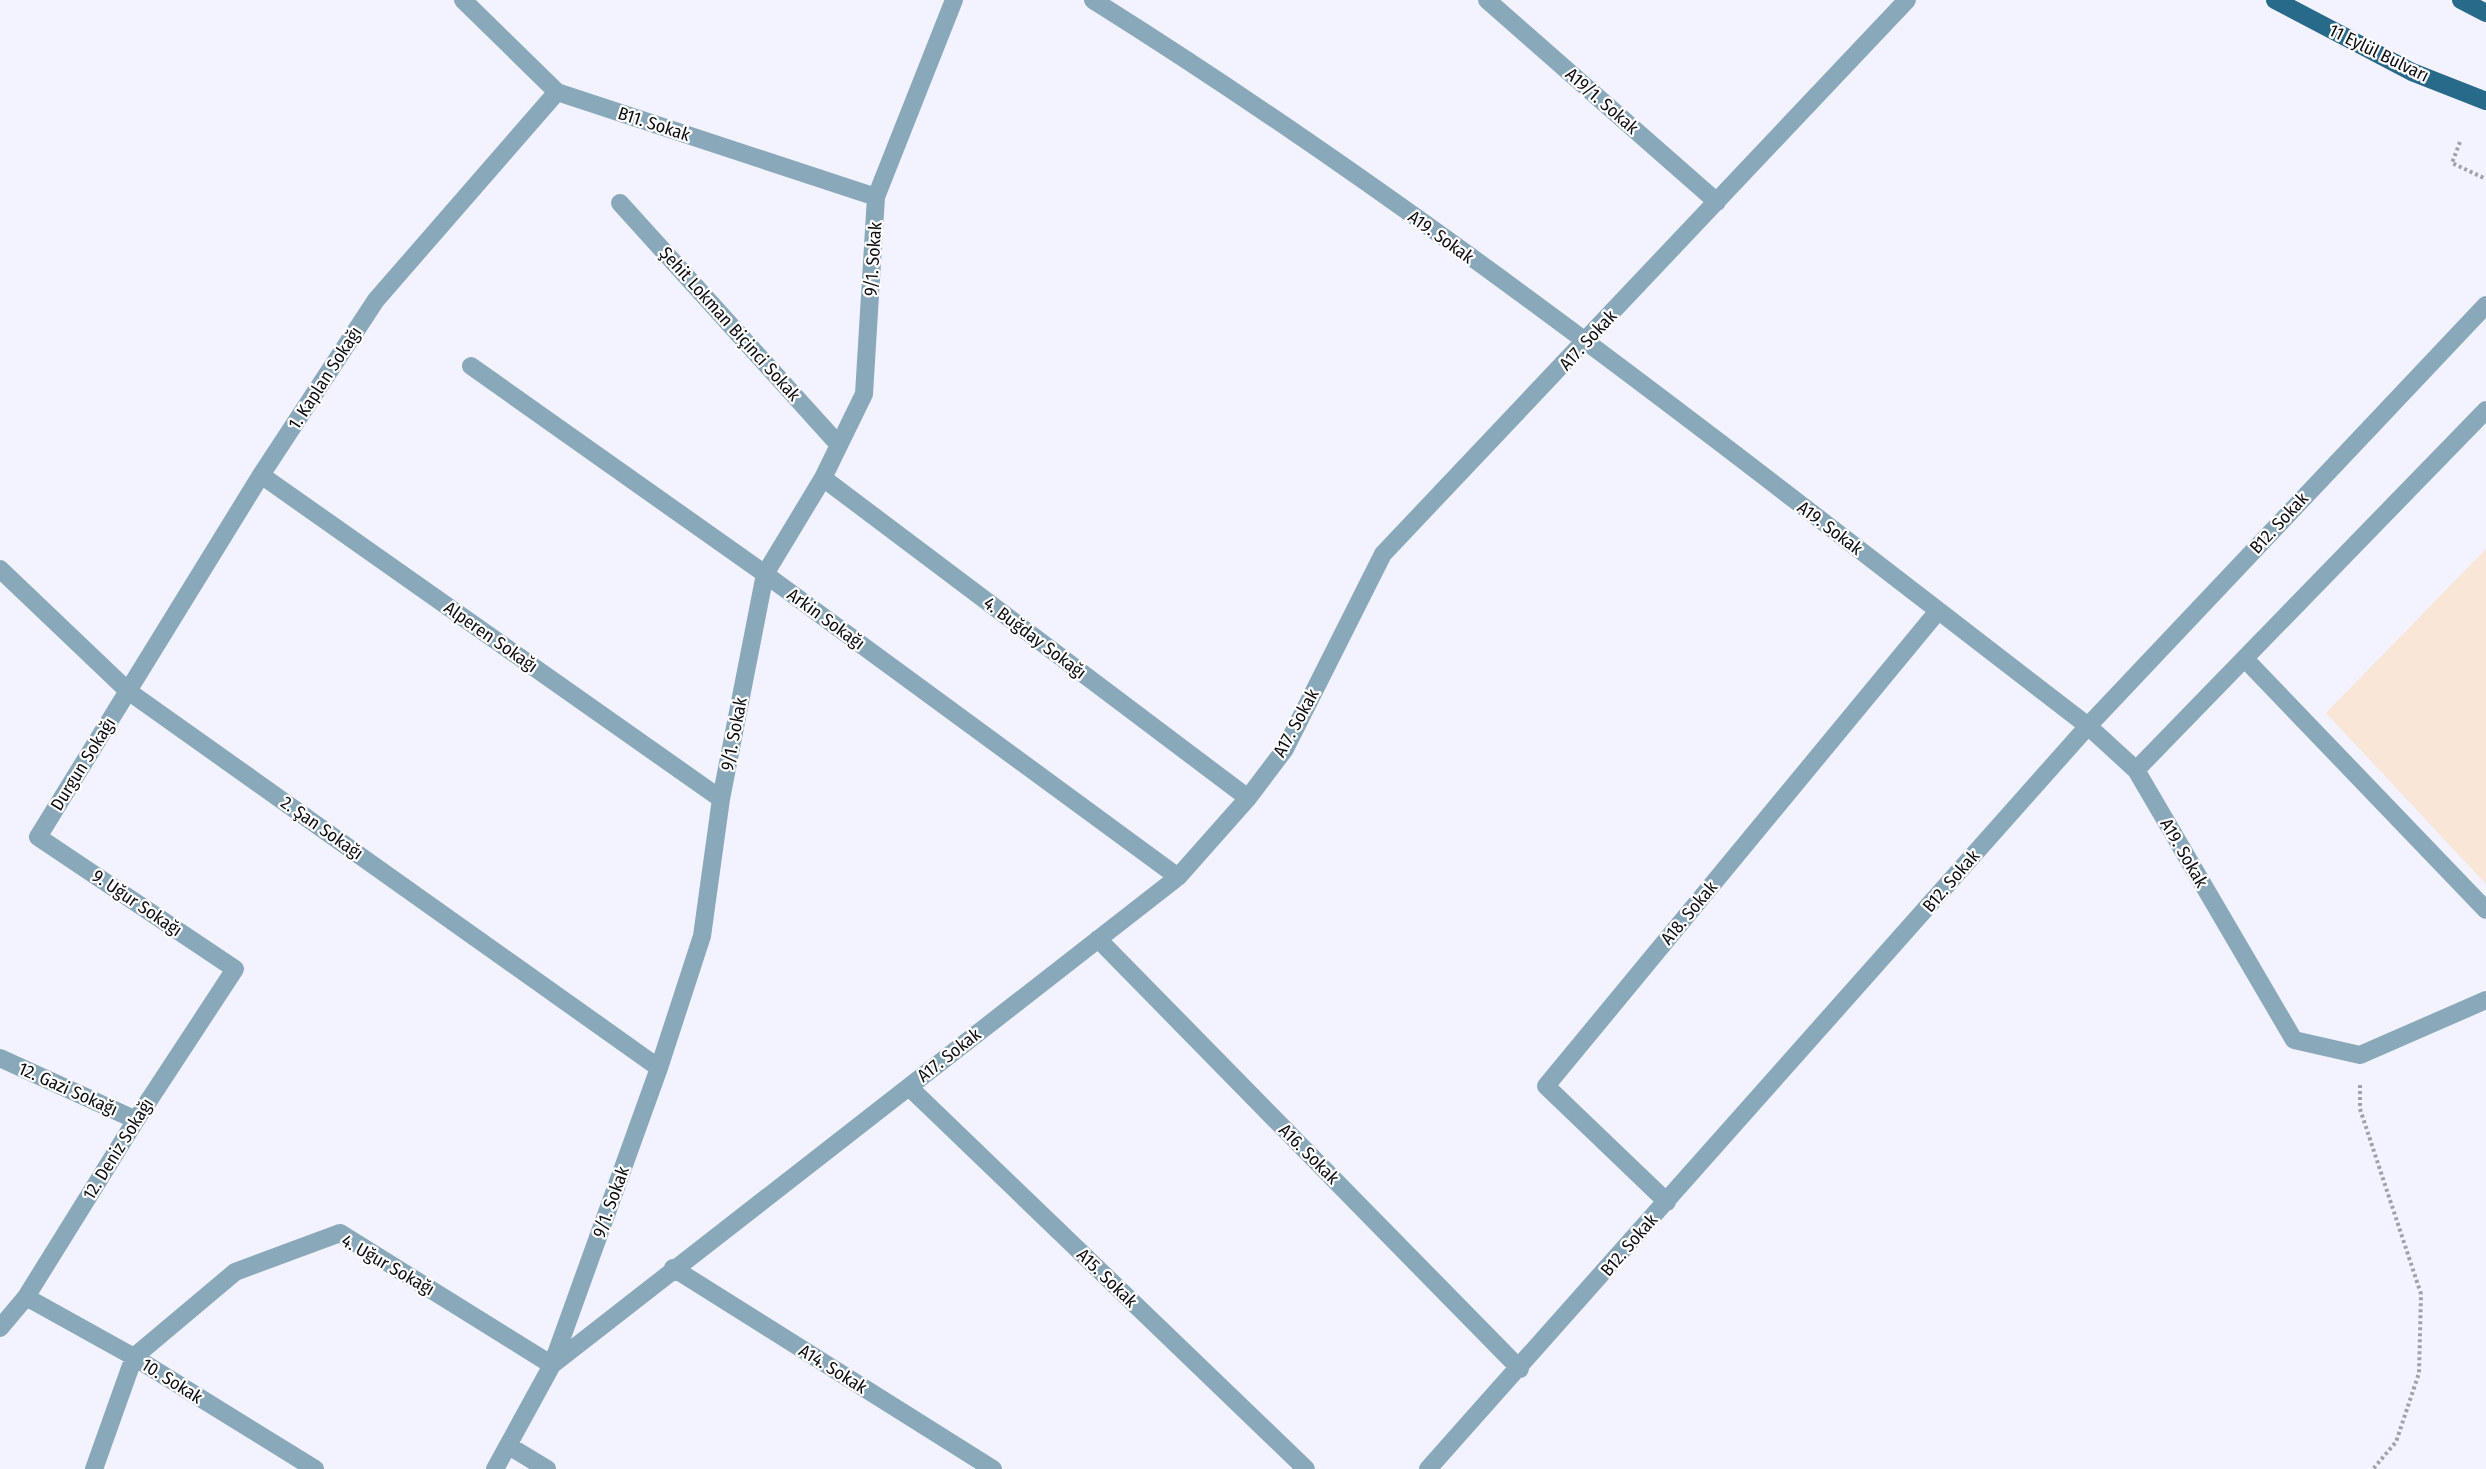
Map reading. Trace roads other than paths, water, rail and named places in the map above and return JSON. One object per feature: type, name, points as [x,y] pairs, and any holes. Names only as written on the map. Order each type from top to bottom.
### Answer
[{"type":"main road","name":"11 Eylül Bulvarı","points":[[2275,0],[2412,72],[2486,101]]},
{"type":"main road","points":[[2461,0],[2486,13]]},
{"type":"street","name":"B11. Sokak","points":[[463,0],[557,92],[876,197]]},
{"type":"street","name":"9/1. Sokak","points":[[495,1469],[552,1365],[659,1068],[702,936],[721,799],[765,574],[823,478],[864,394],[876,197],[954,0]]},
{"type":"street","name":"A19. Sokak","points":[[1093,0],[1298,135],[1586,342],[2088,726],[2136,770],[2294,1040],[2360,1054],[2486,1000]]},
{"type":"street","name":"A19/1. Sokak","points":[[1487,0],[1718,202]]},
{"type":"street","name":"A17. Sokak","points":[[552,1365],[673,1268],[1178,877],[1248,798],[1286,749],[1383,554],[1586,342],[1907,0]]},
{"type":"street","name":"1. Kaplan Sokağı","points":[[128,691],[261,475],[376,300],[557,92]]},
{"type":"street","name":"Şehit Lokman Biçinci Sokak","points":[[620,203],[839,445]]},
{"type":"street","name":"B12. Sokak","points":[[1428,1469],[1520,1369],[2088,726],[2486,305]]},
{"type":"street","name":"Arkin Sokağı","points":[[471,366],[765,574],[1178,877]]},
{"type":"street","points":[[2136,770],[2486,410]]},
{"type":"street","name":"Alperen Sokağı","points":[[261,475],[721,799]]},
{"type":"street","name":"4. Buğday Sokağı","points":[[823,478],[1248,798]]},
{"type":"street","name":"2. Şan Sokağı","points":[[0,569],[128,691],[659,1068]]},
{"type":"street","name":"A18. Sokak","points":[[1667,1202],[1546,1086],[1938,611]]},
{"type":"street","points":[[2245,659],[2486,910]]},
{"type":"street","name":"Durgun Sokağı","points":[[38,837],[128,691]]},
{"type":"street","name":"9. Uğur Sokağı","points":[[38,837],[235,969]]},
{"type":"street","name":"A16. Sokak","points":[[1098,939],[1520,1369]]},
{"type":"street","name":"12. Deniz Sokağı","points":[[2,1322],[26,1297],[136,1120],[235,969]]},
{"type":"street","name":"12. Gazi Sokağı","points":[[0,1058],[136,1120]]},
{"type":"street","name":"A15. Sokak","points":[[909,1087],[1306,1469]]},
{"type":"street","name":"4. Uğur Sokağı","points":[[134,1357],[236,1272],[340,1233],[552,1365]]},
{"type":"street","name":"A14. Sokak","points":[[673,1268],[993,1469]]},
{"type":"street","name":"10. Sokak","points":[[26,1297],[134,1357],[315,1469]]},
{"type":"street","points":[[94,1469],[134,1357]]},
{"type":"street","points":[[509,1446],[547,1469]]}]
